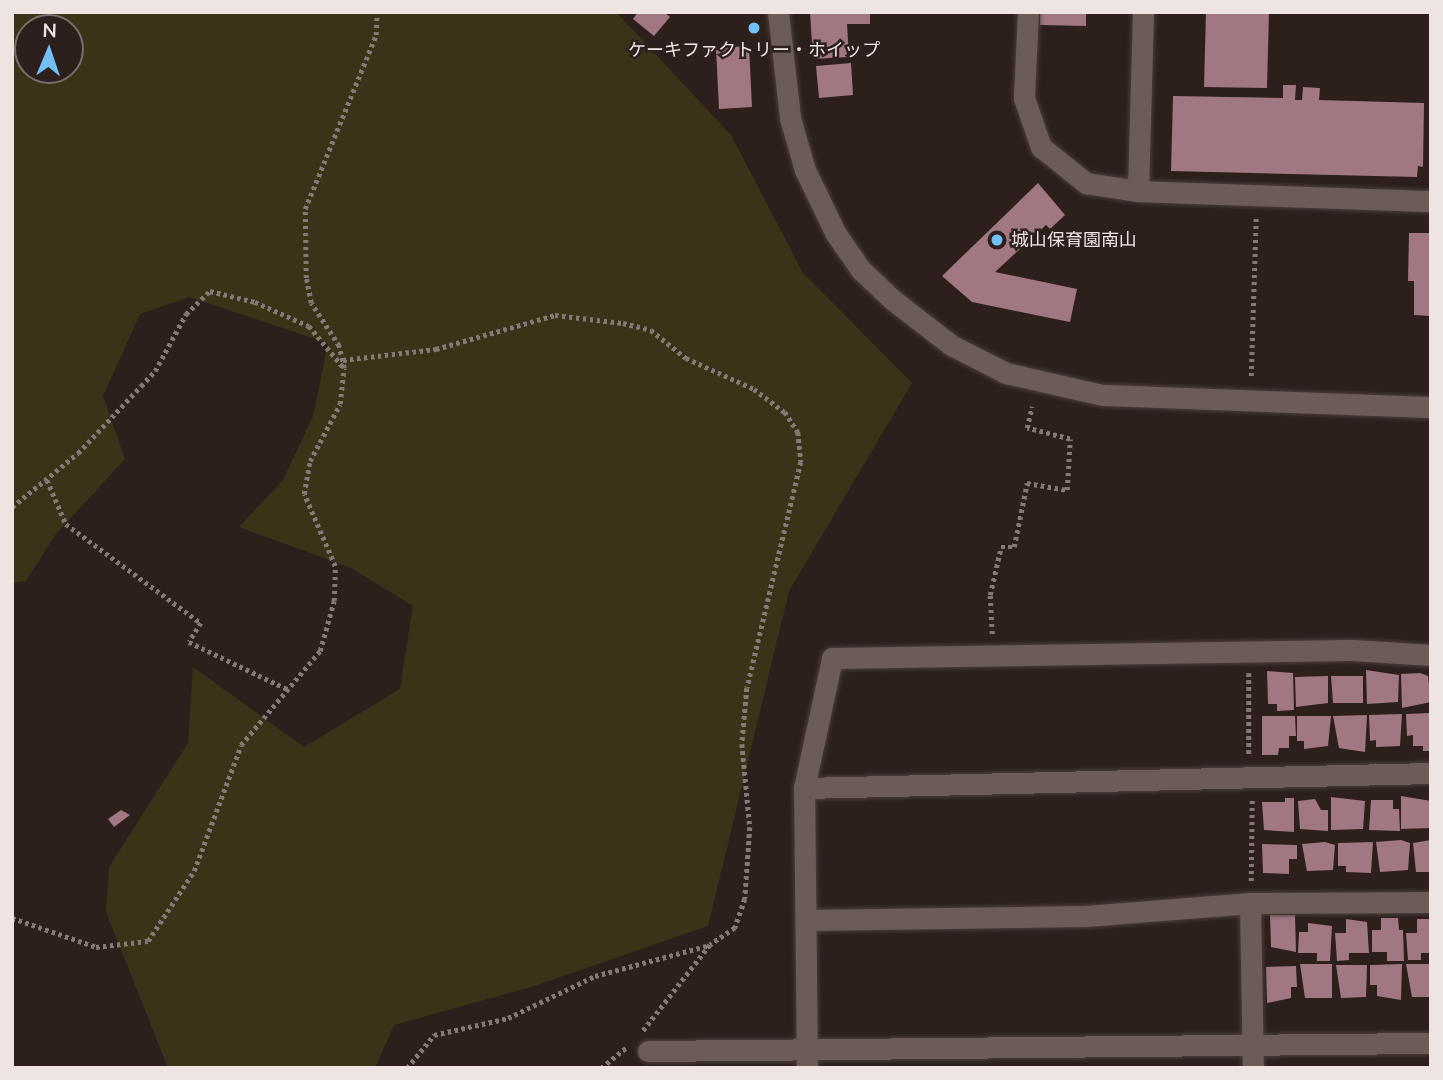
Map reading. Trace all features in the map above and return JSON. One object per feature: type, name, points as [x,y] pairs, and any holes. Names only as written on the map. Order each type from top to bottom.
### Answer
[{"type":"street","points":[[778,12],[790,118],[805,170],[836,234],[861,270],[893,300],[951,345],[1006,373],[1102,395],[1431,407]]},
{"type":"street","points":[[1028,12],[1024,98],[1041,147],[1086,183],[1138,191],[1431,201]]},
{"type":"street","points":[[1138,191],[1143,12]]},
{"type":"street","points":[[807,1059],[804,788],[832,658],[1410,650],[1431,654]]},
{"type":"street","points":[[804,788],[1431,773]]},
{"type":"street","points":[[806,920],[1086,916],[1250,903],[1431,902]]},
{"type":"street","points":[[1250,903],[1253,1068]]},
{"type":"street","points":[[648,1051],[807,1059],[1253,1045],[1431,1043]]},
{"type":"path","points":[[12,918],[96,947],[148,941],[194,871],[241,745],[320,651],[334,601],[335,566],[304,494],[310,461],[340,404],[344,368],[343,360],[311,303],[306,278],[305,209],[376,35],[377,12]]},
{"type":"path","points":[[1251,376],[1256,195]]},
{"type":"path","points":[[12,508],[47,480],[155,370],[186,314],[210,291],[255,302],[309,326],[344,368]]},
{"type":"path","points":[[343,360],[436,349],[555,315],[623,323],[651,330],[695,364],[754,389],[785,412],[798,432],[801,462],[747,688],[742,744],[750,878],[735,928],[710,945],[635,1041],[601,1068]]},
{"type":"path","points":[[994,654],[990,595],[1001,547],[1014,547],[1027,482],[1067,490],[1070,439],[1027,428],[1032,407]]},
{"type":"path","points":[[47,480],[66,524],[201,624],[189,642],[287,689]]},
{"type":"path","points":[[1249,696],[1249,759]]},
{"type":"path","points":[[1250,903],[1251,812]]},
{"type":"path","points":[[407,1068],[434,1035],[508,1018],[595,976],[710,945]]},
{"type":"shaded area","points":[[12,12],[616,12],[731,135],[803,273],[912,383],[789,591],[708,926],[531,987],[394,1025],[375,1068],[168,1068],[106,912],[109,867],[188,743],[193,667],[304,747],[400,689],[413,606],[351,568],[239,527],[283,480],[313,416],[328,343],[189,297],[140,314],[103,396],[125,459],[55,535],[26,581],[12,583]]},
{"type":"building","points":[[638,12],[664,12],[670,17],[654,36],[633,19]]},
{"type":"building","points":[[810,12],[870,12],[870,24],[847,24],[849,57],[813,59]]},
{"type":"building","points":[[1040,12],[1086,12],[1086,26],[1040,25]]},
{"type":"building","points":[[1206,12],[1269,12],[1267,88],[1204,87]]},
{"type":"building","points":[[749,46],[752,107],[719,109],[716,48]]},
{"type":"building","points":[[851,63],[853,95],[819,98],[816,66]]},
{"type":"building","points":[[1283,85],[1296,85],[1295,100],[1302,100],[1303,87],[1320,88],[1319,100],[1424,103],[1423,167],[1418,166],[1417,177],[1171,171],[1173,96],[1283,98]]},
{"type":"building","points":[[1038,183],[1065,215],[1050,229],[1046,225],[995,272],[1077,289],[1070,322],[972,302],[942,276]]},
{"type":"building","points":[[1409,233],[1431,233],[1431,316],[1414,315],[1414,281],[1408,281]]},
{"type":"building","points":[[1366,670],[1399,675],[1398,702],[1367,704]]},
{"type":"building","points":[[1267,671],[1293,673],[1294,710],[1277,711],[1277,704],[1268,704]]},
{"type":"building","points":[[1420,673],[1428,676],[1431,702],[1402,708],[1401,674]]},
{"type":"building","points":[[1328,676],[1328,703],[1296,707],[1295,677]]},
{"type":"building","points":[[1331,676],[1363,676],[1363,703],[1333,703]]},
{"type":"building","points":[[1431,713],[1431,751],[1423,751],[1423,746],[1413,746],[1413,735],[1407,736],[1406,714]]},
{"type":"building","points":[[1402,714],[1400,746],[1376,747],[1376,740],[1370,741],[1369,715]]},
{"type":"building","points":[[1367,715],[1365,752],[1339,748],[1333,716]]},
{"type":"building","points":[[1262,716],[1295,716],[1296,736],[1289,736],[1289,748],[1279,748],[1278,755],[1262,755]]},
{"type":"building","points":[[1297,716],[1331,716],[1328,746],[1304,749],[1304,741],[1297,741]]},
{"type":"building","points":[[1401,796],[1431,801],[1431,828],[1401,829]]},
{"type":"building","points":[[1331,797],[1365,801],[1363,829],[1331,830]]},
{"type":"building","points":[[1285,798],[1294,798],[1294,832],[1264,830],[1262,802],[1285,802]]},
{"type":"building","points":[[1315,799],[1321,810],[1328,810],[1328,831],[1300,829],[1298,801]]},
{"type":"building","points":[[1371,800],[1393,800],[1393,809],[1399,809],[1400,831],[1369,830]]},
{"type":"building","points":[[121,810],[130,815],[114,827],[108,819]]},
{"type":"building","points":[[1401,840],[1410,843],[1408,870],[1380,872],[1376,842]]},
{"type":"building","points":[[1431,840],[1431,872],[1416,872],[1413,843]]},
{"type":"building","points":[[1325,842],[1335,845],[1333,870],[1307,871],[1302,844]]},
{"type":"building","points":[[1373,842],[1371,873],[1346,872],[1346,866],[1338,866],[1338,843]]},
{"type":"building","points":[[1262,844],[1297,845],[1297,859],[1289,859],[1289,874],[1263,873]]},
{"type":"building","points":[[1270,915],[1295,915],[1296,952],[1271,947]]},
{"type":"building","points":[[1381,918],[1398,918],[1399,930],[1403,930],[1404,961],[1387,961],[1387,952],[1372,952],[1372,930],[1381,930]]},
{"type":"building","points":[[1346,919],[1367,922],[1369,953],[1349,953],[1349,960],[1337,961],[1335,933],[1346,933]]},
{"type":"building","points":[[1417,919],[1431,919],[1431,953],[1421,953],[1421,960],[1408,960],[1406,933],[1417,933]]},
{"type":"building","points":[[1308,923],[1332,926],[1330,961],[1317,961],[1317,953],[1298,953],[1299,932],[1308,932]]},
{"type":"building","points":[[1300,964],[1332,964],[1332,998],[1305,998]]},
{"type":"building","points":[[1402,964],[1401,1000],[1377,996],[1377,985],[1370,985],[1370,965]]},
{"type":"building","points":[[1406,964],[1431,964],[1431,997],[1412,997]]},
{"type":"building","points":[[1336,965],[1367,965],[1366,997],[1341,998]]},
{"type":"building","points":[[1296,966],[1297,987],[1291,987],[1291,998],[1267,1003],[1266,967]]},
{"type":"place","name":"ケーキファクトリー・ホイップ","points":[[754,28]]},
{"type":"place","name":"城山保育園南山","points":[[997,240]]}]
